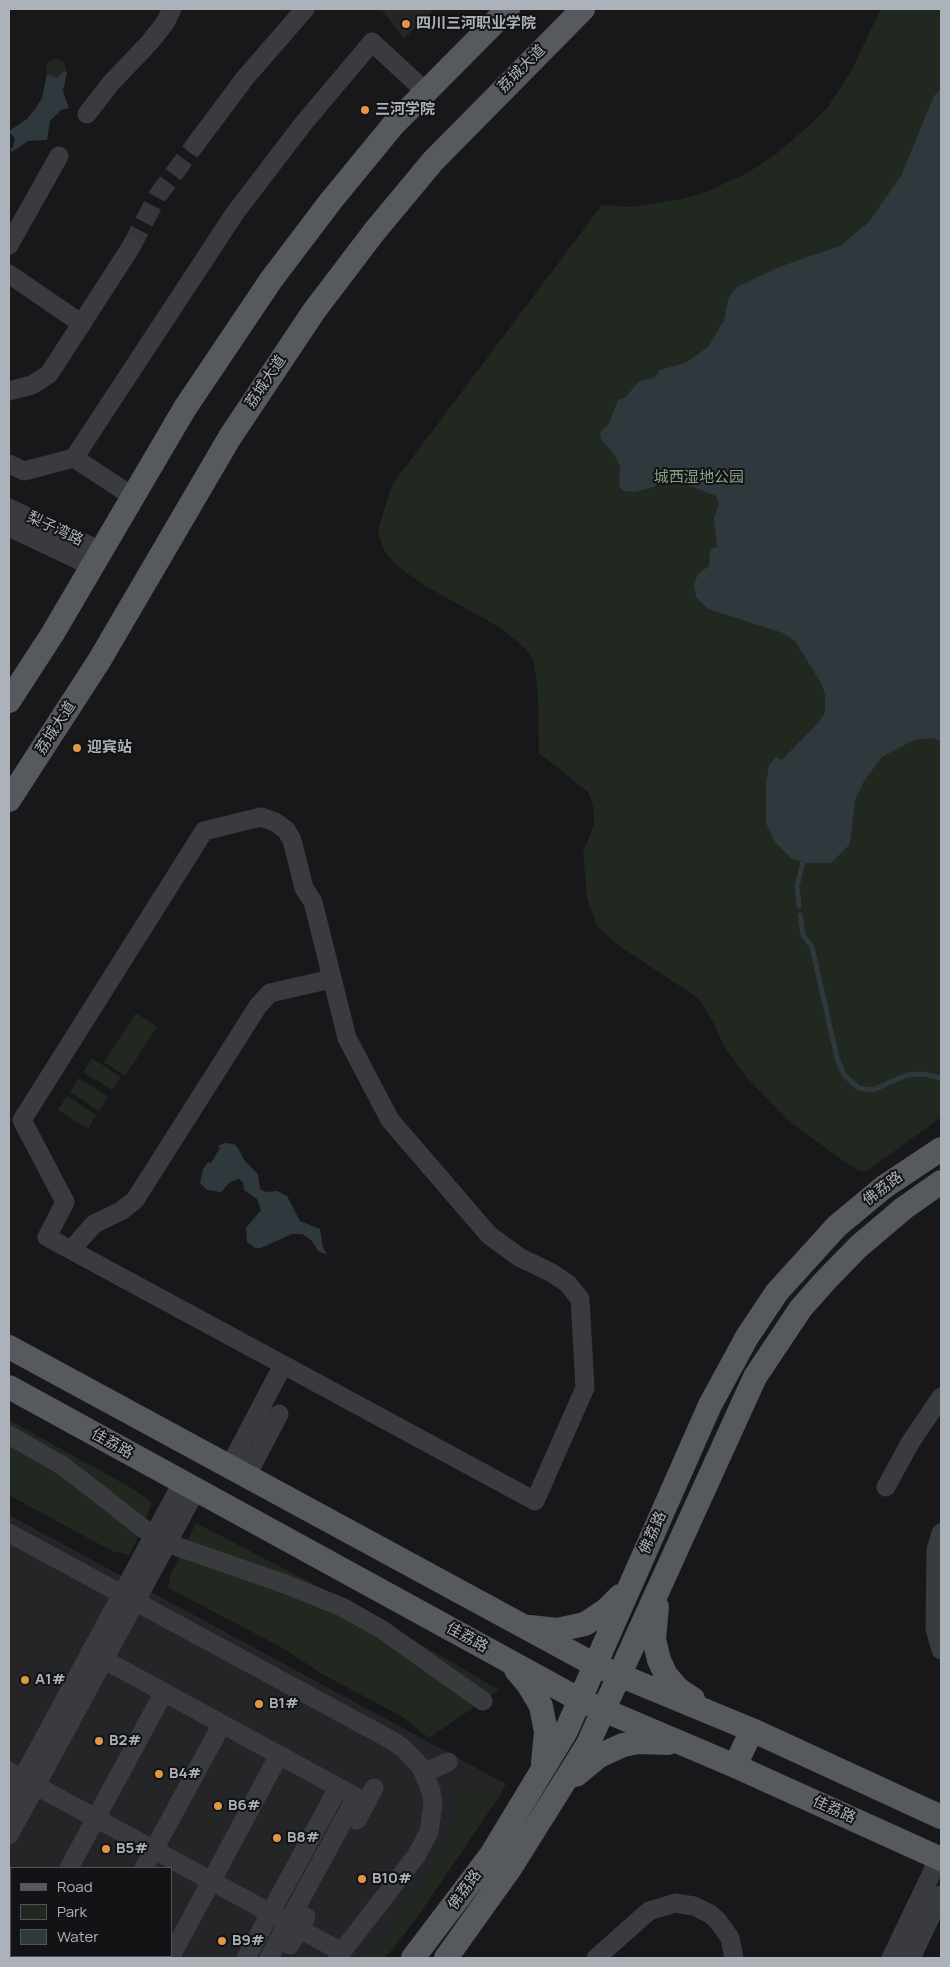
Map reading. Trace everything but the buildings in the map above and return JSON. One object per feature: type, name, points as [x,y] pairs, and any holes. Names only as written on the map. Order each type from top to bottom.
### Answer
[{"type":"main road","points":[[9,701],[53,633],[185,408],[271,280],[330,202],[394,124],[508,9]]},
{"type":"main road","name":"荔城大道","points":[[9,800],[99,661],[230,436],[314,311],[374,232],[433,161],[583,9]]},
{"type":"main road","name":"佛荔路","points":[[413,1958],[490,1855],[566,1731],[720,1384],[747,1337],[777,1292],[837,1226],[884,1187],[941,1149]]},
{"type":"main road","name":"佛荔路","points":[[446,1958],[511,1867],[588,1744],[744,1396],[772,1349],[801,1308],[858,1247],[904,1208],[941,1182]]},
{"type":"main road","points":[[9,1347],[595,1665],[752,1730],[941,1817]]},
{"type":"main road","name":"佳荔路","points":[[9,1387],[580,1700],[735,1766],[940,1858]]},
{"type":"main road","points":[[521,1626],[557,1630],[585,1624],[613,1604],[633,1578]]},
{"type":"main road","points":[[662,1581],[655,1622],[655,1649],[658,1660],[678,1689],[716,1715]]},
{"type":"main road","points":[[463,1636],[481,1604]]},
{"type":"main road","points":[[506,1660],[528,1684],[541,1706],[546,1732],[541,1773]]},
{"type":"main road","points":[[735,1766],[752,1730]]},
{"type":"main road","points":[[552,1799],[583,1768],[599,1756],[623,1745],[658,1742],[690,1747]]},
{"type":"street","points":[[87,114],[111,83],[150,42],[165,23],[172,9]]},
{"type":"street","points":[[195,145],[245,78],[304,9]]},
{"type":"street","points":[[9,464],[24,471],[74,458],[235,213],[303,124],[372,42],[426,92]]},
{"type":"street","points":[[9,245],[59,156]]},
{"type":"street","points":[[9,391],[32,385],[49,374],[130,247]]},
{"type":"street","points":[[9,274],[82,324]]},
{"type":"street","points":[[74,458],[132,496]]},
{"type":"street","name":"梨子湾路","points":[[9,508],[96,558]]},
{"type":"street","name":"梨子湾路","points":[[9,527],[96,558]]},
{"type":"street","points":[[261,817],[275,822],[286,830],[292,840],[304,888],[313,902],[347,1038],[390,1120],[489,1235],[519,1257],[552,1273],[568,1284],[580,1299],[585,1388],[535,1501],[71,1250],[47,1237],[65,1202],[22,1120],[204,830],[261,817]]},
{"type":"street","points":[[71,1250],[94,1224],[121,1211],[135,1200],[146,1186],[258,1006],[270,993],[331,979]]},
{"type":"street","points":[[238,1471],[283,1365]]},
{"type":"street","points":[[886,1487],[910,1443],[941,1397]]},
{"type":"street","points":[[238,1471],[279,1414]]},
{"type":"street","points":[[9,1435],[63,1466],[160,1540],[286,1584],[342,1607],[381,1629],[483,1701]]},
{"type":"street","points":[[9,1803],[97,1656],[189,1486]]},
{"type":"street","points":[[9,1533],[393,1741],[413,1757],[424,1773],[431,1791],[433,1804],[432,1818],[424,1844],[340,1955],[297,1920],[270,1913],[22,1779]]},
{"type":"street","points":[[941,1533],[936,1550],[935,1629],[941,1650]]},
{"type":"street","points":[[97,1656],[356,1797],[297,1920],[287,1952]]},
{"type":"street","points":[[70,1867],[164,1692]]},
{"type":"street","points":[[145,1867],[222,1724]]},
{"type":"street","points":[[172,1954],[280,1756]]},
{"type":"street","points":[[424,1773],[448,1762]]},
{"type":"street","points":[[9,1835],[22,1779]]},
{"type":"street","points":[[246,1958],[338,1788]]},
{"type":"street","points":[[269,1958],[297,1920],[374,1788]]},
{"type":"street","points":[[891,1958],[940,1858]]},
{"type":"street","points":[[912,1958],[941,1895]]},
{"type":"street","points":[[596,1958],[649,1911],[675,1903],[694,1906],[714,1917],[730,1938],[734,1958]]},
{"type":"shaded area","name":"四川三河职业学院","points":[[381,9],[434,9],[404,39]]},
{"type":"shaded area","points":[[9,1515],[506,1784],[418,1916],[385,1958],[9,1958]]},
{"type":"green space","name":"城西湿地公园","points":[[881,9],[941,9],[941,1117],[866,1172],[855,1169],[791,1123],[747,1078],[725,1048],[712,1020],[698,998],[619,946],[597,926],[587,898],[583,852],[594,825],[593,806],[588,792],[539,753],[538,697],[534,661],[526,649],[501,628],[422,584],[396,565],[383,549],[378,530],[392,485],[602,205],[632,207],[704,193],[747,173],[775,155],[827,108],[850,73]]},
{"type":"green space","points":[[56,59],[63,62],[66,69],[63,76],[56,79],[49,76],[46,69],[49,62]]},
{"type":"green space","points":[[136,1013],[157,1027],[125,1076],[104,1062]]},
{"type":"green space","points":[[92,1058],[121,1077],[112,1090],[83,1072]]},
{"type":"green space","points":[[79,1078],[108,1097],[99,1111],[70,1092]]},
{"type":"green space","points":[[67,1096],[96,1115],[88,1129],[58,1110]]},
{"type":"green space","points":[[9,1420],[135,1490],[152,1502],[144,1524],[9,1430]]},
{"type":"green space","points":[[9,1439],[51,1462],[139,1535],[129,1555],[112,1551],[9,1495]]},
{"type":"green space","points":[[196,1523],[350,1603],[499,1690],[429,1738],[401,1716],[324,1675],[281,1647],[168,1588],[170,1576]]},
{"type":"green space","points":[[503,1791],[418,1916],[385,1958],[373,1958],[443,1853],[457,1816],[456,1795]]},
{"type":"water","points":[[65,71],[67,72],[63,91],[69,108],[61,110],[50,121],[47,140],[28,141],[12,152],[10,149],[13,147],[15,139],[9,131],[27,119],[35,109],[42,98],[47,74],[56,78]]},
{"type":"water","points":[[941,89],[941,741],[932,738],[914,740],[882,757],[864,781],[855,800],[850,844],[831,863],[806,863],[791,858],[775,842],[766,823],[766,783],[769,765],[776,757],[782,760],[818,723],[825,713],[825,694],[821,683],[795,641],[783,633],[708,609],[696,597],[694,584],[698,574],[709,566],[710,549],[717,547],[714,519],[719,502],[716,496],[675,480],[663,480],[654,487],[635,492],[624,491],[619,486],[620,466],[616,457],[601,439],[600,433],[609,423],[618,400],[626,397],[639,381],[654,378],[660,370],[685,363],[708,347],[724,320],[729,297],[737,287],[779,267],[840,246],[868,223],[901,176],[934,96]]},
{"type":"water","points":[[224,1143],[234,1144],[238,1148],[244,1160],[258,1174],[260,1189],[266,1192],[277,1191],[287,1196],[300,1221],[320,1229],[323,1248],[327,1254],[319,1252],[311,1240],[302,1234],[292,1234],[261,1248],[255,1248],[247,1242],[246,1228],[261,1210],[257,1199],[244,1190],[243,1182],[239,1179],[230,1182],[221,1192],[207,1190],[200,1183],[203,1169],[208,1162],[211,1163],[220,1148],[218,1146]]},
{"type":"waterway","points":[[799,906],[797,886],[803,862]]},
{"type":"waterway","points":[[800,915],[803,935],[812,947],[837,1058],[844,1075],[859,1088],[873,1090],[907,1075],[923,1074],[941,1078]]},
{"type":"tunnel","points":[[131,247],[158,195],[195,145]]},
{"type":"place","name":"四川三河职业学院","points":[[406,24]]},
{"type":"place","name":"三河学院","points":[[365,110]]},
{"type":"place","name":"迎宾站","points":[[77,748]]},
{"type":"place","name":"A1#","points":[[25,1680]]},
{"type":"place","name":"B1#","points":[[259,1704]]},
{"type":"place","name":"B2#","points":[[99,1741]]},
{"type":"place","name":"B4#","points":[[159,1774]]},
{"type":"place","name":"B6#","points":[[218,1806]]},
{"type":"place","name":"B8#","points":[[277,1838]]},
{"type":"place","name":"B5#","points":[[106,1849]]},
{"type":"place","name":"B10#","points":[[362,1879]]},
{"type":"place","name":"B9#","points":[[222,1941]]}]
